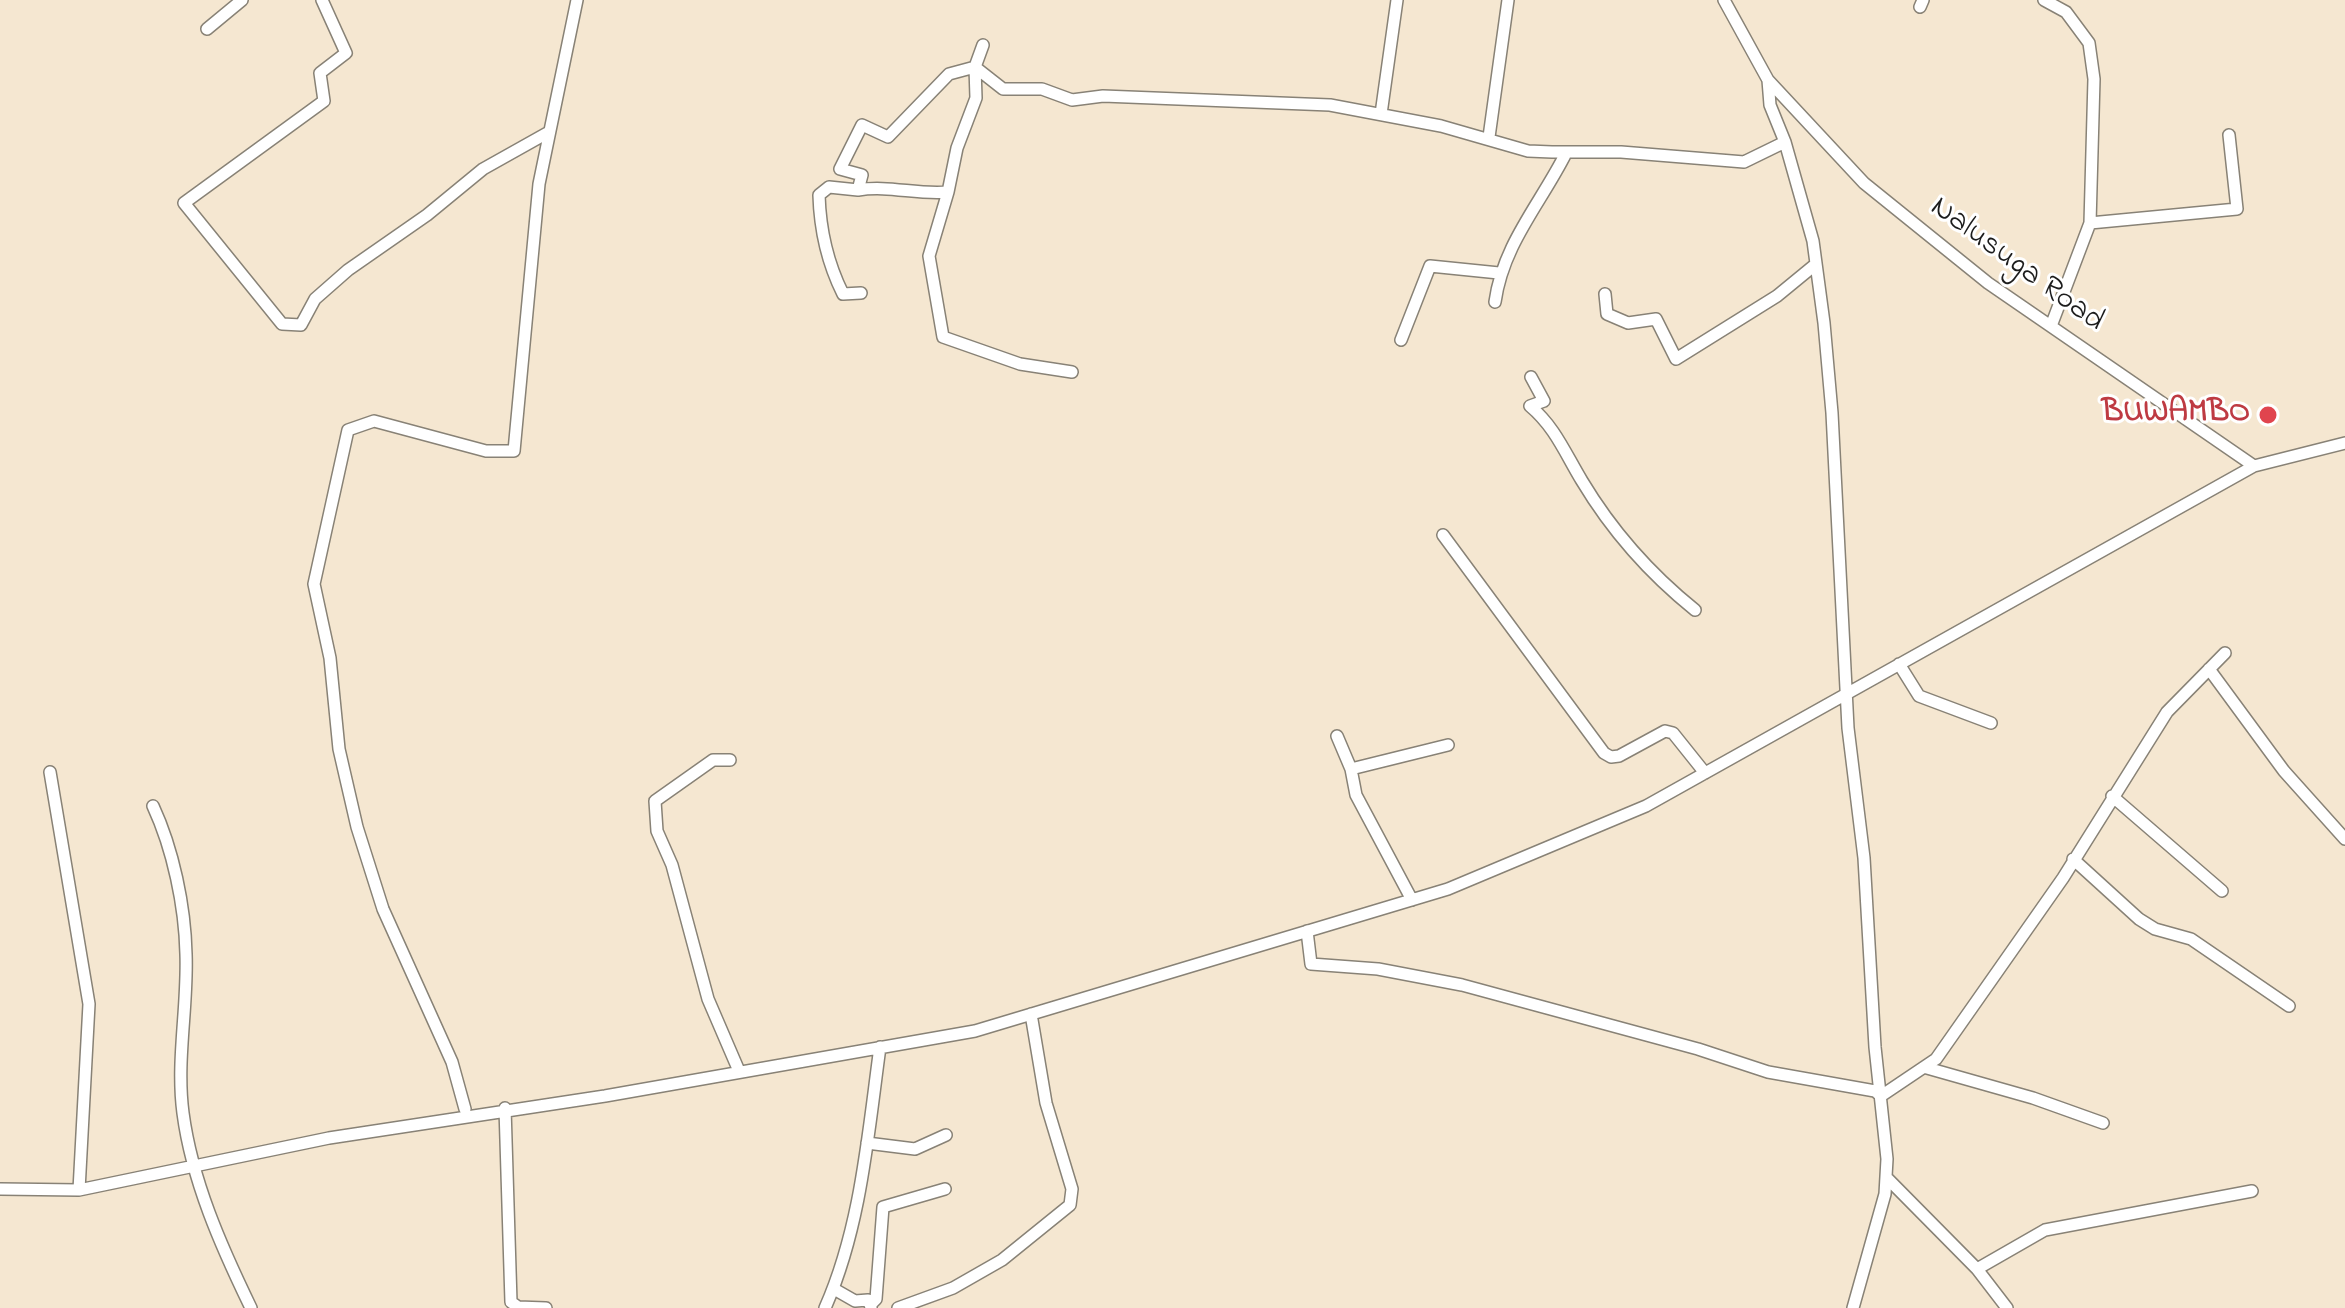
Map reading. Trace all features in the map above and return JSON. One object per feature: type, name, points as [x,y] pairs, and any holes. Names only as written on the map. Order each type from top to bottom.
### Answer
[{"type":"street","points":[[207,29],[242,0]]},
{"type":"street","points":[[322,0],[346,53],[320,73],[324,101],[184,203],[282,324],[301,325],[315,299],[348,270],[427,215],[483,169],[549,132]]},
{"type":"street","points":[[465,1109],[452,1062],[383,909],[357,827],[339,749],[330,658],[314,584],[348,430],[374,421],[486,451],[514,451],[532,245],[549,132],[560,97],[577,0]]},
{"type":"street","points":[[1381,114],[1397,0]]},
{"type":"street","points":[[1489,137],[1508,0]]},
{"type":"street","name":"Nalusuga Road","points":[[1724,0],[1768,80],[1864,183],[1988,283],[2254,466]]},
{"type":"street","points":[[2051,1],[2066,12],[2089,43],[2094,79],[2090,223],[2051,326]]},
{"type":"street","points":[[983,45],[975,67],[976,98],[957,148],[929,256],[943,337],[1020,364],[1072,372]]},
{"type":"street","points":[[975,67],[1003,89],[1042,89],[1072,100],[1103,96],[1330,105],[1489,137],[1528,151],[1621,152],[1744,162],[1785,142]]},
{"type":"street","points":[[858,190],[862,175],[840,169],[862,125],[888,137],[949,74],[975,67]]},
{"type":"street","points":[[1768,80],[1770,105],[1785,142],[1816,264],[1832,413],[1852,773],[1865,872],[1888,1179],[1853,1308]]},
{"type":"street","points":[[2090,223],[2237,209],[2229,135]]},
{"type":"street","points":[[1495,302],[1499,273],[1525,218],[1551,185],[1566,153]]},
{"type":"street","points":[[861,293],[843,294],[834,276],[820,227],[819,195],[829,187],[858,190],[884,186],[922,194],[948,192]]},
{"type":"street","points":[[1605,294],[1607,314],[1628,323],[1656,319],[1676,359],[1777,296],[1816,264]]},
{"type":"street","points":[[1401,340],[1430,266],[1499,273]]},
{"type":"street","points":[[1531,377],[1544,401],[1530,406],[1550,423],[1582,481],[1628,548],[1695,610]]},
{"type":"street","points":[[0,1189],[79,1190],[329,1138],[505,1108],[605,1096],[975,1031],[1448,889],[1646,806],[2254,466],[2345,443]]},
{"type":"street","points":[[1443,535],[1604,753],[1611,757],[1619,756],[1665,731],[1673,733],[1705,773]]},
{"type":"street","points":[[1881,1096],[1927,1068],[1945,1046],[2073,859],[2167,712],[2225,653]]},
{"type":"street","points":[[1899,664],[1919,696],[1991,723]]},
{"type":"street","points":[[2209,669],[2284,771],[2345,839]]},
{"type":"street","points":[[1337,736],[1351,769],[1356,795],[1412,900]]},
{"type":"street","points":[[1351,769],[1448,745]]},
{"type":"street","points":[[730,760],[713,760],[655,801],[657,831],[672,865],[708,999],[739,1071]]},
{"type":"street","points":[[50,772],[89,1004],[79,1190]]},
{"type":"street","points":[[2112,796],[2222,891]]},
{"type":"street","points":[[153,806],[161,822],[181,905],[186,954],[182,1110],[192,1167],[227,1259],[251,1308]]},
{"type":"street","points":[[2073,859],[2139,919],[2155,929],[2191,939],[2289,1006]]},
{"type":"street","points":[[1307,931],[1311,964],[1378,969],[1462,985],[1698,1049],[1768,1072],[1875,1091],[1881,1096]]},
{"type":"street","points":[[898,1308],[953,1288],[1002,1260],[1070,1205],[1073,1199],[1046,1103],[1031,1014]]},
{"type":"street","points":[[825,1308],[834,1289],[867,1143],[880,1047]]},
{"type":"street","points":[[1927,1068],[2033,1098],[2103,1123]]},
{"type":"street","points":[[505,1108],[511,1302],[521,1307],[546,1308]]},
{"type":"street","points":[[867,1143],[915,1149],[946,1135]]},
{"type":"street","points":[[1888,1179],[1977,1269],[2007,1308]]},
{"type":"street","points":[[834,1289],[855,1301],[868,1300],[876,1305],[883,1207],[945,1189]]},
{"type":"street","points":[[1977,1269],[2045,1230],[2134,1210],[2252,1191]]},
{"type":"place","name":"BUWAMBO","points":[[2268,415]]}]
